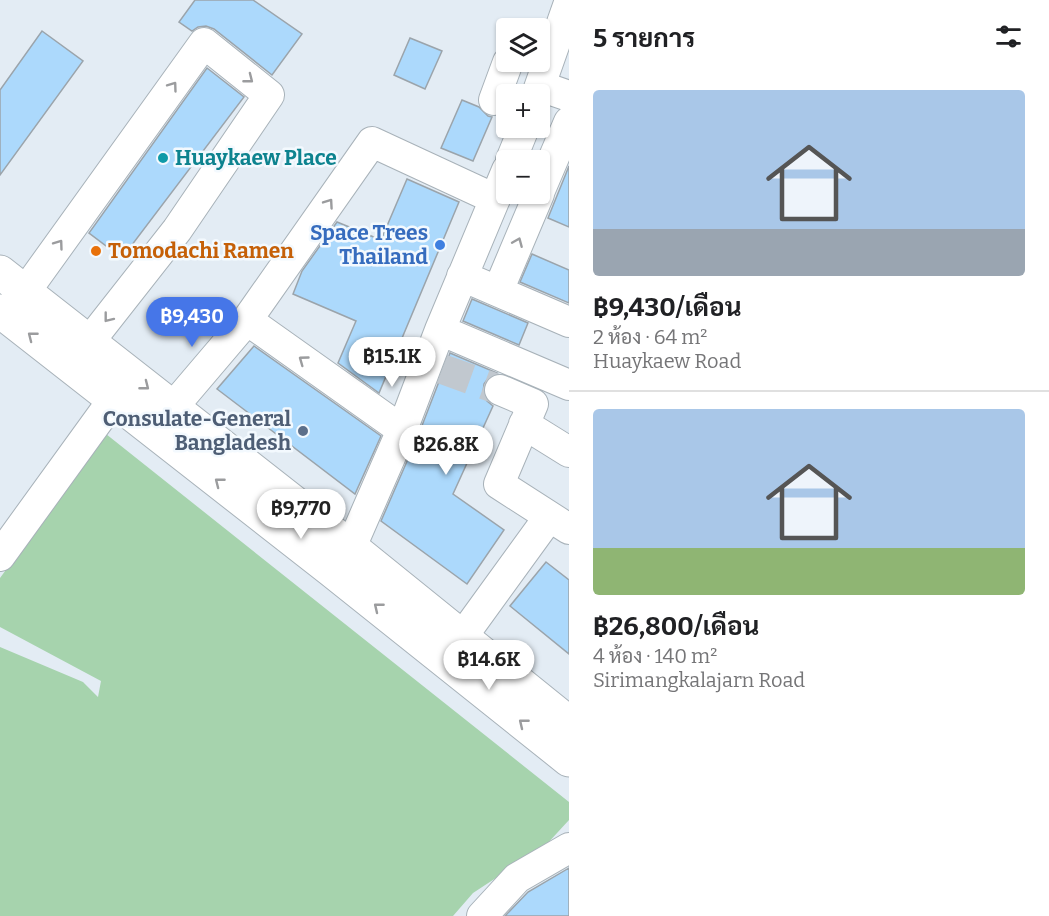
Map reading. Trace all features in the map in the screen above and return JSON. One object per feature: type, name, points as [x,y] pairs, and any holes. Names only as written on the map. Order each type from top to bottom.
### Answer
[{"type":"main road","points":[[0,272],[13,301],[113,400],[341,558],[462,637],[569,723]]},
{"type":"main road","points":[[13,301],[89,342],[173,408],[569,760]]},
{"type":"street","points":[[569,3],[540,77],[569,96]]},
{"type":"street","points":[[13,301],[204,43],[269,95],[177,230],[89,342]]},
{"type":"street","points":[[494,99],[504,72]]},
{"type":"street","points":[[550,166],[569,122]]},
{"type":"street","points":[[173,408],[247,320],[372,142],[495,199],[440,330],[435,366],[341,558]]},
{"type":"street","points":[[498,291],[534,204]]},
{"type":"street","points":[[462,276],[569,322]]},
{"type":"street","points":[[247,320],[402,430]]},
{"type":"street","points":[[440,330],[569,385]]},
{"type":"street","points":[[462,637],[559,523],[499,484],[533,404],[500,390]]},
{"type":"street","points":[[0,556],[113,400]]},
{"type":"street","points":[[524,424],[569,452]]},
{"type":"street","points":[[482,916],[518,878],[569,848]]},
{"type":"green space","points":[[106,434],[569,802],[569,820],[546,845],[473,893],[453,916],[0,916],[0,647],[83,682],[98,697],[101,681],[0,627],[0,578]]},
{"type":"building","points":[[195,0],[253,0],[302,34],[272,75],[214,29],[206,26],[192,31],[179,22]]},
{"type":"building","points":[[42,31],[83,61],[0,175],[0,90]]},
{"type":"building","points":[[410,38],[442,51],[425,89],[394,75]]},
{"type":"building","name":"Huaykaew Place","points":[[207,68],[244,97],[122,258],[89,233]]},
{"type":"building","points":[[462,100],[479,107],[492,117],[473,161],[441,148]]},
{"type":"building","points":[[569,166],[569,227],[548,218]]},
{"type":"building","points":[[407,179],[459,202],[379,393],[338,363],[356,321],[293,294],[302,271],[337,222],[381,240]]},
{"type":"building","points":[[532,254],[569,270],[569,303],[520,282]]},
{"type":"building","points":[[472,299],[528,323],[519,345],[463,321]]},
{"type":"building","points":[[254,346],[381,436],[355,494],[217,389]]},
{"type":"building","points":[[450,353],[497,373],[489,377],[484,384],[483,393],[493,406],[453,494],[504,530],[467,584],[381,521],[418,436]]},
{"type":"building","points":[[546,562],[569,580],[569,654],[510,606]]},
{"type":"building","points":[[569,868],[569,916],[505,916],[528,892]]},
{"type":"tunnel","points":[[442,369],[500,390]]},
{"type":"place","name":"Huaykaew Place","points":[[163,158]]},
{"type":"place","name":"Space Trees Thailand","points":[[440,245]]},
{"type":"place","name":"Tomodachi Ramen","points":[[96,251]]},
{"type":"place","name":"Consulate-General Bangladesh","points":[[303,431]]}]
